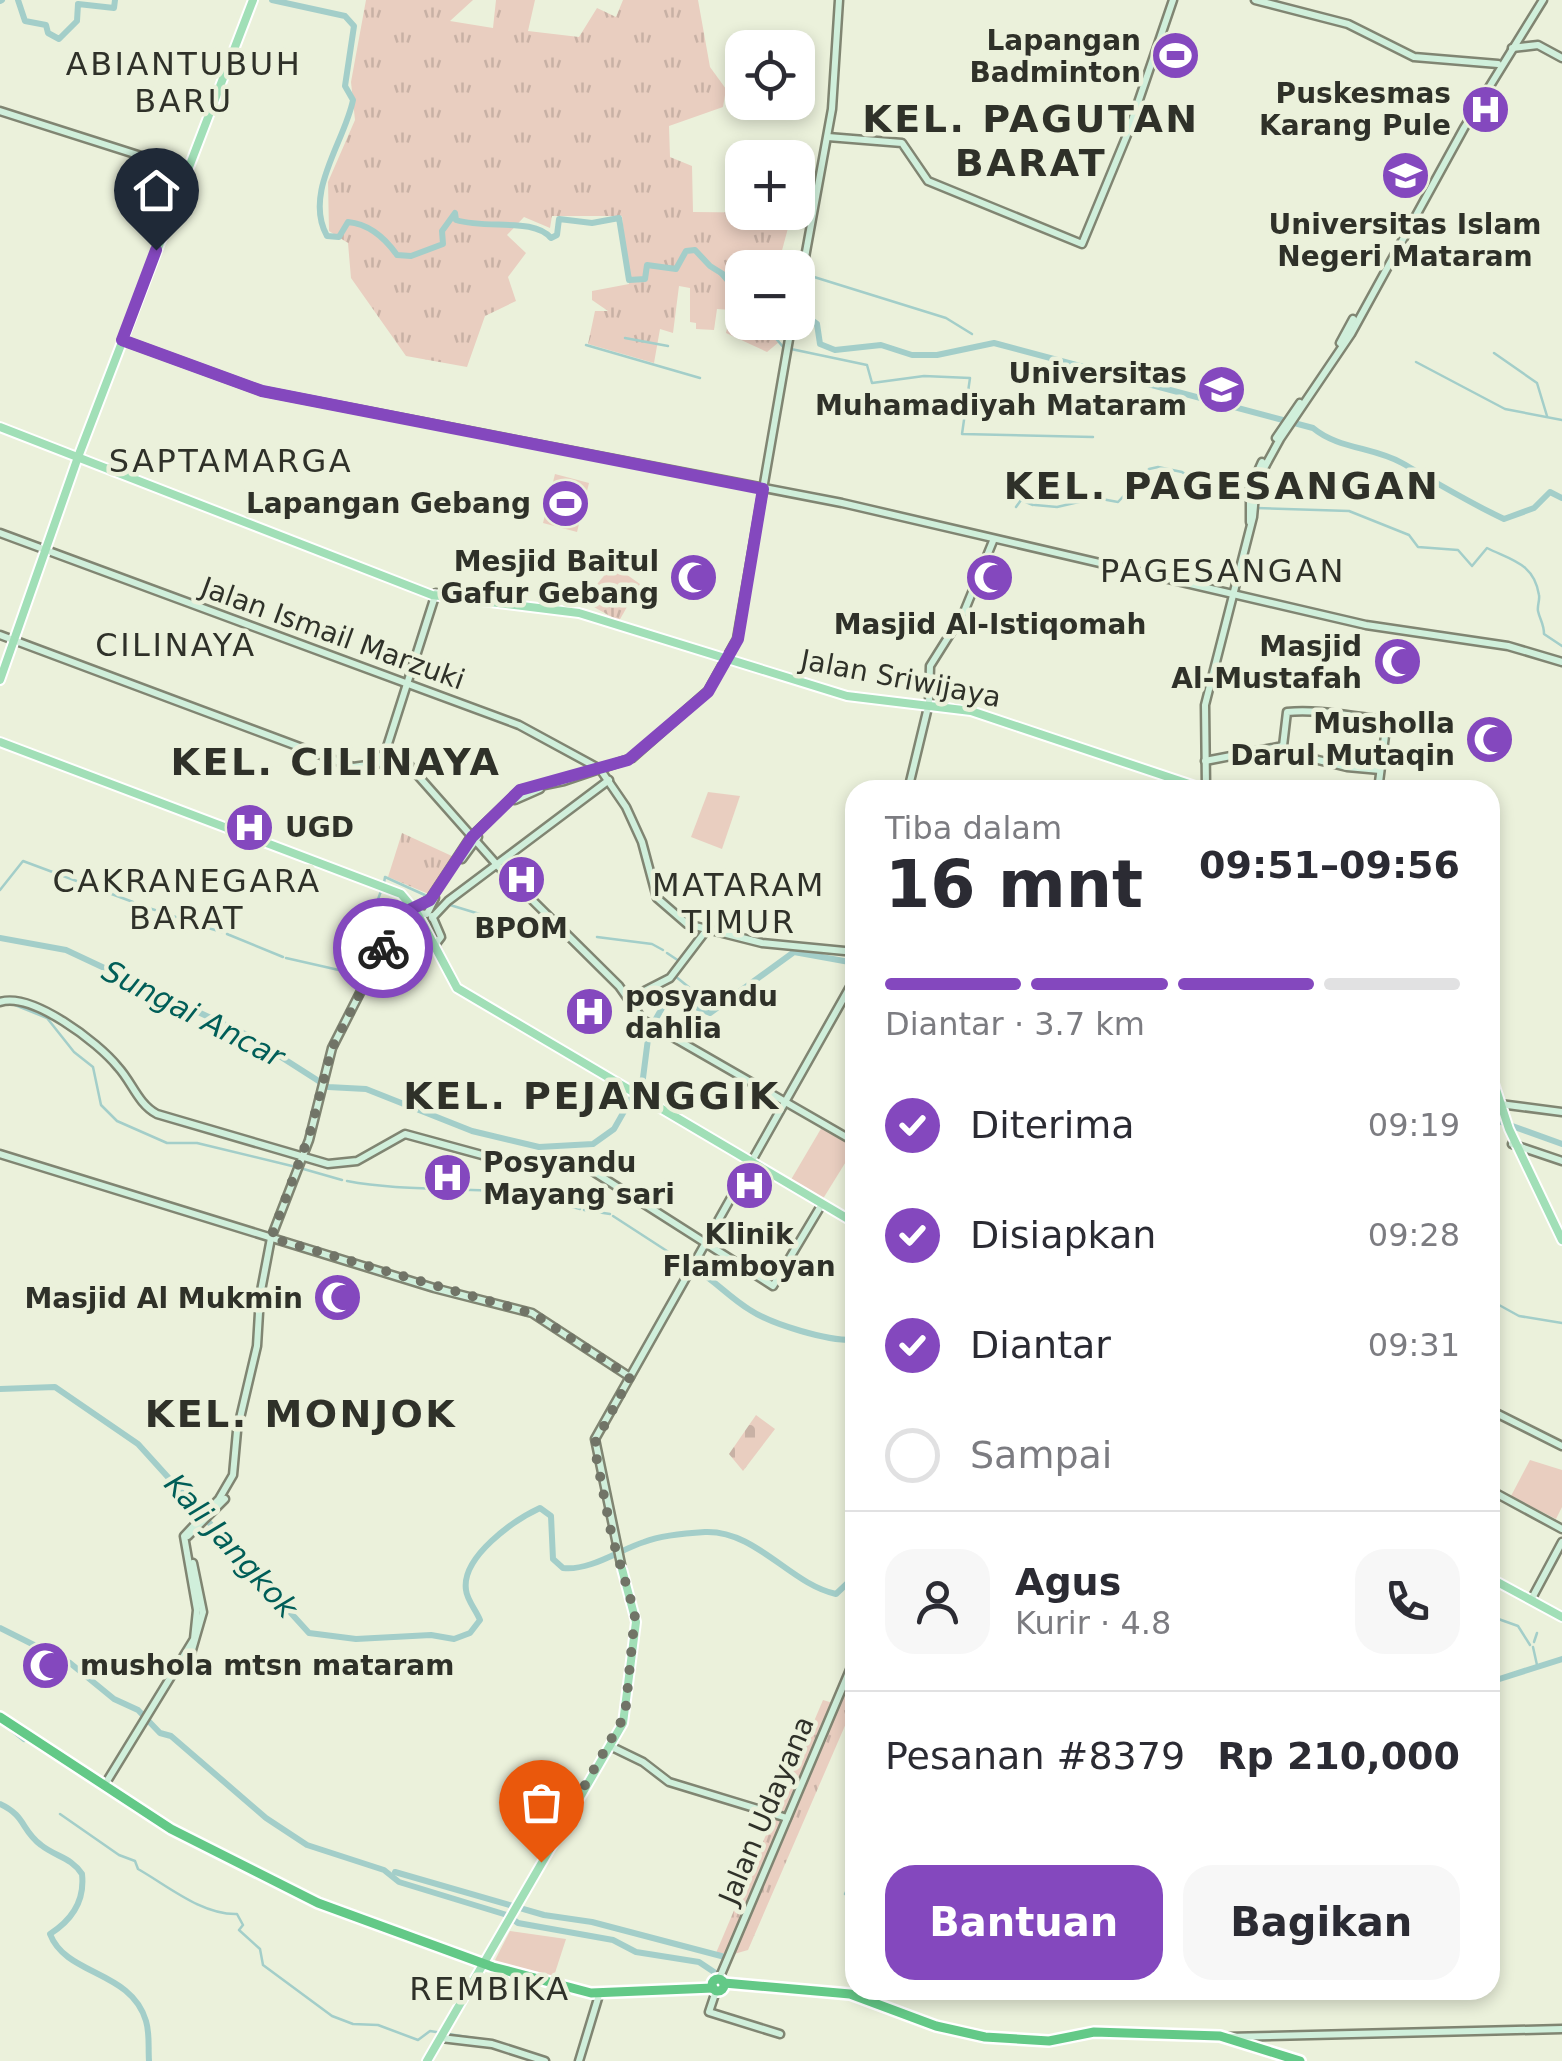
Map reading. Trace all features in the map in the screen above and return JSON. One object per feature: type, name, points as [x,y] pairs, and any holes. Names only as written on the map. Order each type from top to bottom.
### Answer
[{"type":"highway","points":[[0,1716],[190,1840],[281,1886],[485,1962],[599,1995],[719,1984],[845,1995]]},
{"type":"highway","points":[[870,2000],[932,2025],[984,2037],[1049,2041],[1092,2032],[1234,2037],[1300,2061]]},
{"type":"main road","points":[[0,680],[78,457],[253,0]]},
{"type":"main road","points":[[0,426],[78,457]]},
{"type":"main road","name":"Jalan Sriwijaya","points":[[78,457],[436,594],[584,612],[853,698],[929,701],[971,711],[1181,780]]},
{"type":"main road","points":[[0,742],[401,894],[415,910],[457,988],[845,1218]]},
{"type":"main road","points":[[1500,1098],[1507,1130],[1562,1244]]},
{"type":"main road","points":[[1500,1099],[1502,1103]]},
{"type":"main road","points":[[426,2061],[624,1719],[636,1629],[621,1567]]},
{"type":"main road","points":[[1500,1583],[1562,1618]]},
{"type":"street","points":[[807,250],[829,137],[840,0]]},
{"type":"street","points":[[836,74],[840,0]]},
{"type":"street","points":[[829,137],[902,143],[928,181],[1082,244],[1173,0]]},
{"type":"street","points":[[1255,0],[1348,24],[1414,57],[1498,64]]},
{"type":"street","points":[[1205,780],[1205,705],[1251,523],[1260,471],[1334,358],[1498,64],[1541,0]]},
{"type":"street","points":[[1490,79],[1518,36]]},
{"type":"street","points":[[1512,48],[1538,45],[1562,58]]},
{"type":"street","points":[[0,110],[186,170]]},
{"type":"street","points":[[122,340],[262,391],[764,489],[1378,627],[1508,646],[1562,662]]},
{"type":"street","points":[[106,1787],[200,1632],[202,1600],[188,1539],[196,1524],[236,1479],[271,1235],[306,1146],[334,1042],[401,914],[430,900],[473,838],[516,796],[639,754],[706,696],[731,659],[745,606],[790,340]]},
{"type":"street","name":"Jalan Ismail Marzuki","points":[[0,534],[519,726],[601,770]]},
{"type":"street","points":[[910,780],[929,701],[932,660],[964,612],[993,541]]},
{"type":"street","points":[[373,762],[385,753],[436,594]]},
{"type":"street","points":[[0,635],[353,766],[390,762],[417,774]]},
{"type":"street","points":[[1282,748],[1290,711],[1318,708],[1343,716],[1386,720],[1379,780]]},
{"type":"street","points":[[1205,761],[1282,748],[1334,765],[1380,770]]},
{"type":"street","points":[[385,753],[417,774],[498,866],[629,999],[646,1022],[845,1137]]},
{"type":"street","points":[[601,770],[642,842],[658,900],[705,932],[762,943],[845,951]]},
{"type":"street","points":[[409,780],[417,774]]},
{"type":"street","points":[[415,910],[431,914],[609,780]]},
{"type":"street","points":[[434,946],[441,939],[431,914],[452,869]]},
{"type":"street","points":[[629,999],[674,975],[705,932]]},
{"type":"street","points":[[0,1002],[37,1006],[112,1059],[152,1112],[333,1165],[354,1162],[394,1136],[407,1134],[511,1162],[570,1161],[606,1177],[773,1286],[822,1204]]},
{"type":"street","points":[[621,1567],[594,1445],[784,1103],[845,1003]]},
{"type":"street","points":[[1502,1103],[1562,1112]]},
{"type":"street","points":[[302,1157],[310,1133]]},
{"type":"street","points":[[1514,1144],[1562,1160]]},
{"type":"street","points":[[0,1154],[534,1314],[630,1377]]},
{"type":"street","points":[[1500,1415],[1562,1446]]},
{"type":"street","points":[[1500,1495],[1562,1529]]},
{"type":"street","points":[[1532,1601],[1562,1544]]},
{"type":"street","name":"Jalan Udayana","points":[[719,1984],[845,1684]]},
{"type":"street","name":"Jalan Udayana","points":[[776,1849],[845,1689]]},
{"type":"street","points":[[610,1746],[644,1762],[666,1782],[787,1818]]},
{"type":"street","points":[[719,1984],[709,2012],[780,2034]]},
{"type":"street","points":[[579,2061],[599,1995]]},
{"type":"street","points":[[1234,2037],[1562,2028]]},
{"type":"street","points":[[440,2036],[492,2044],[545,2061]]},
{"type":"green space","points":[[366,0],[473,0],[450,21],[493,28],[496,0],[535,0],[528,31],[579,37],[597,8],[616,17],[623,0],[698,0],[710,67],[725,88],[723,107],[669,126],[670,157],[692,166],[693,212],[725,212],[725,230],[787,230],[782,250],[725,250],[725,310],[717,309],[714,330],[696,329],[696,323],[690,322],[690,288],[679,286],[673,333],[660,329],[654,363],[588,344],[595,311],[608,311],[592,300],[592,291],[629,284],[622,216],[552,216],[550,228],[524,217],[507,235],[526,253],[508,277],[516,301],[485,316],[467,367],[406,356],[351,278],[348,243],[329,231],[328,182],[355,120],[351,82]]},
{"type":"green space","points":[[741,340],[779,340],[767,352]]},
{"type":"green space","name":"Lapangan Gebang","points":[[555,474],[589,483],[577,532],[543,523]]},
{"type":"green space","points":[[613,565],[640,584],[619,621],[583,601]]},
{"type":"green space","points":[[708,792],[740,796],[722,849],[691,837]]},
{"type":"green space","points":[[402,833],[454,857],[431,895],[388,877]]},
{"type":"green space","points":[[822,1127],[845,1141],[845,1163],[821,1202],[789,1183]]},
{"type":"green space","points":[[756,1415],[775,1429],[743,1471],[729,1454]]},
{"type":"green space","points":[[1530,1460],[1562,1470],[1562,1507],[1556,1519],[1511,1496]]},
{"type":"green space","points":[[845,1694],[845,1726],[748,1950],[734,1954]]},
{"type":"green space","points":[[823,1700],[833,1703],[727,1953],[716,1953]]},
{"type":"green space","points":[[510,1931],[566,1939],[553,1979],[494,1962]]},
{"type":"waterway","points":[[18,0],[25,21],[46,25],[48,33],[59,39],[77,21],[78,4],[114,8],[115,0]]},
{"type":"waterway","points":[[272,0],[345,16],[354,26],[345,86],[353,100],[328,167],[320,202],[327,236],[339,237],[348,222],[356,223],[376,233],[397,255],[411,256],[443,244],[442,231],[455,213],[456,220],[533,228],[551,238],[557,235],[559,219],[592,223],[619,218],[629,280],[645,279],[647,265],[676,269],[686,251],[695,250],[725,275]]},
{"type":"waterway","points":[[719,273],[725,280]]},
{"type":"waterway","points":[[815,277],[946,318],[972,334]]},
{"type":"waterway","points":[[815,323],[820,344],[835,350],[881,345],[912,355],[937,355],[994,343],[1313,428],[1334,440],[1391,458],[1504,519],[1534,508],[1550,492],[1562,498]]},
{"type":"waterway","points":[[625,338],[668,346]]},
{"type":"waterway","points":[[777,340],[784,348]]},
{"type":"waterway","points":[[586,345],[700,378]]},
{"type":"waterway","points":[[791,349],[867,365],[872,383],[924,376],[970,378],[962,434],[1093,437]]},
{"type":"waterway","points":[[1494,353],[1537,383],[1547,416]]},
{"type":"waterway","points":[[1416,362],[1505,409],[1562,420]]},
{"type":"waterway","points":[[1035,505],[1057,507],[1096,498],[1118,502],[1149,469],[1158,467],[1182,472],[1202,486],[1232,490],[1250,503]]},
{"type":"waterway","points":[[1016,507],[1021,500],[1033,505]]},
{"type":"waterway","points":[[1256,508],[1349,511],[1409,535],[1418,547],[1458,550],[1472,566],[1487,548],[1505,556],[1532,576],[1539,595],[1538,611],[1544,634],[1562,646]]},
{"type":"waterway","points":[[0,890],[23,861],[133,902]]},
{"type":"waterway","points":[[384,883],[385,877],[427,896]]},
{"type":"waterway","points":[[286,958],[352,973],[381,891]]},
{"type":"waterway","points":[[136,904],[155,910]]},
{"type":"waterway","points":[[450,905],[496,919]]},
{"type":"waterway","points":[[159,912],[176,917]]},
{"type":"waterway","points":[[180,918],[195,923]]},
{"type":"waterway","points":[[508,921],[555,929]]},
{"type":"waterway","points":[[198,925],[222,932]]},
{"type":"waterway","points":[[227,934],[283,957]]},
{"type":"waterway","points":[[597,937],[652,944],[663,950]]},
{"type":"waterway","name":"Sungai Ancar","points":[[0,938],[66,950],[245,1034],[328,1087],[366,1089],[472,1131],[539,1147],[593,1144],[614,1129],[643,1078],[649,1031],[666,1001],[679,1000],[710,1013],[794,952],[845,961]]},
{"type":"waterway","points":[[667,953],[679,961]]},
{"type":"waterway","points":[[675,976],[691,989],[684,1001]]},
{"type":"waterway","points":[[15,1005],[47,1018],[74,1052],[93,1067],[101,1105],[117,1121],[167,1143],[197,1143],[292,1166]]},
{"type":"waterway","name":"Sungai Ancar","points":[[1500,1122],[1562,1144]]},
{"type":"waterway","points":[[300,1168],[342,1180]]},
{"type":"waterway","points":[[347,1181],[506,1192]]},
{"type":"waterway","points":[[510,1193],[532,1198]]},
{"type":"waterway","points":[[537,1199],[549,1201]]},
{"type":"waterway","points":[[554,1202],[580,1209]]},
{"type":"waterway","points":[[584,1210],[610,1214]]},
{"type":"waterway","points":[[613,1216],[687,1264]]},
{"type":"waterway","points":[[687,1264],[760,1316],[816,1335],[845,1340]]},
{"type":"waterway","points":[[1500,1306],[1519,1316],[1562,1323]]},
{"type":"waterway","name":"Kali Jangkok","points":[[0,1389],[55,1387],[138,1444],[309,1633],[356,1639],[431,1635],[454,1639],[470,1633],[480,1620],[466,1590],[472,1565],[491,1541],[540,1508],[551,1516],[553,1559],[563,1568],[594,1563],[650,1540],[705,1532],[741,1539],[819,1588],[836,1594],[845,1585]]},
{"type":"waterway","points":[[1500,1620],[1518,1626],[1530,1645]]},
{"type":"waterway","points":[[0,1628],[70,1663],[114,1699],[138,1710],[160,1733],[171,1736],[266,1818],[307,1845],[384,1870],[399,1882],[507,1915],[518,1923],[613,1940],[636,1952],[699,1962],[717,1974]]},
{"type":"waterway","points":[[1534,1642],[1537,1633]]},
{"type":"waterway","points":[[1533,1647],[1537,1665]]},
{"type":"waterway","name":"Kali Jangkok","points":[[1500,1679],[1562,1659]]},
{"type":"waterway","points":[[13,1730],[24,1739]]},
{"type":"waterway","points":[[0,1804],[15,1813],[41,1845],[82,1874],[75,1909],[50,1934],[70,1958],[113,1982],[138,2004],[147,2026],[149,2061]]},
{"type":"waterway","points":[[60,1814],[186,1898],[211,1910],[237,1914],[243,1925],[239,1930],[260,1949],[263,1965],[332,2016],[353,2024],[378,2025],[418,2040],[430,2031],[486,2040]]},
{"type":"waterway","points":[[395,1872],[544,1915],[592,1922],[725,1957]]},
{"type":"waterway","points":[[494,2042],[520,2050]]},
{"type":"way so far","points":[[383,948],[332,1048],[310,1133],[271,1238],[434,1288],[524,1310],[546,1320],[630,1377],[594,1445],[612,1537],[635,1614],[625,1715],[541,1862]]},
{"type":"place","name":"Lapangan Badminton","points":[[1176,56]]},
{"type":"place","name":"Puskesmas Karang Pule","points":[[1486,109]]},
{"type":"place","name":"Universitas Islam Negeri Mataram","points":[[1405,176]]},
{"type":"place","name":"Universitas Muhamadiyah Mataram","points":[[1222,389]]},
{"type":"place","name":"Lapangan Gebang","points":[[566,503]]},
{"type":"place","name":"Mesjid Baitul Gafur Gebang","points":[[694,577]]},
{"type":"place","name":"Masjid Al-Istiqomah","points":[[990,577]]},
{"type":"place","name":"Masjid Al-Mustafah","points":[[1397,662]]},
{"type":"place","name":"Musholla Darul Mutaqin","points":[[1490,739]]},
{"type":"place","name":"UGD","points":[[250,827]]},
{"type":"place","name":"BPOM","points":[[521,880]]},
{"type":"place","name":"posyandu dahlia","points":[[590,1012]]},
{"type":"place","name":"Posyandu Mayang sari","points":[[448,1178]]},
{"type":"place","name":"Klinik Flamboyan","points":[[749,1186]]},
{"type":"place","name":"Masjid Al Mukmin","points":[[338,1298]]},
{"type":"place","name":"mushola mtsn mataram","points":[[45,1665]]},
{"type":"district","name":"ABIANTUBUH BARU","points":[[184,82]]},
{"type":"district","name":"KEL. PAGUTAN BARAT","points":[[1031,140]]},
{"type":"district","name":"SAPTAMARGA","points":[[231,461]]},
{"type":"district","name":"KEL. PAGESANGAN","points":[[1222,486]]},
{"type":"district","name":"PAGESANGAN","points":[[1223,571]]},
{"type":"district","name":"CILINAYA","points":[[176,645]]},
{"type":"district","name":"KEL. CILINAYA","points":[[336,762]]},
{"type":"district","name":"CAKRANEGARA BARAT","points":[[187,900]]},
{"type":"district","name":"MATARAM TIMUR","points":[[739,904]]},
{"type":"district","name":"KEL. PEJANGGIK","points":[[592,1096]]},
{"type":"district","name":"KEL. MONJOK","points":[[301,1414]]},
{"type":"district","name":"REMBIKA","points":[[490,1989]]},
{"type":"route","points":[[156,250],[122,340],[262,391],[763,489],[738,639],[708,692],[628,760],[564,781],[520,790],[472,837],[430,900],[401,914],[383,948]]}]
